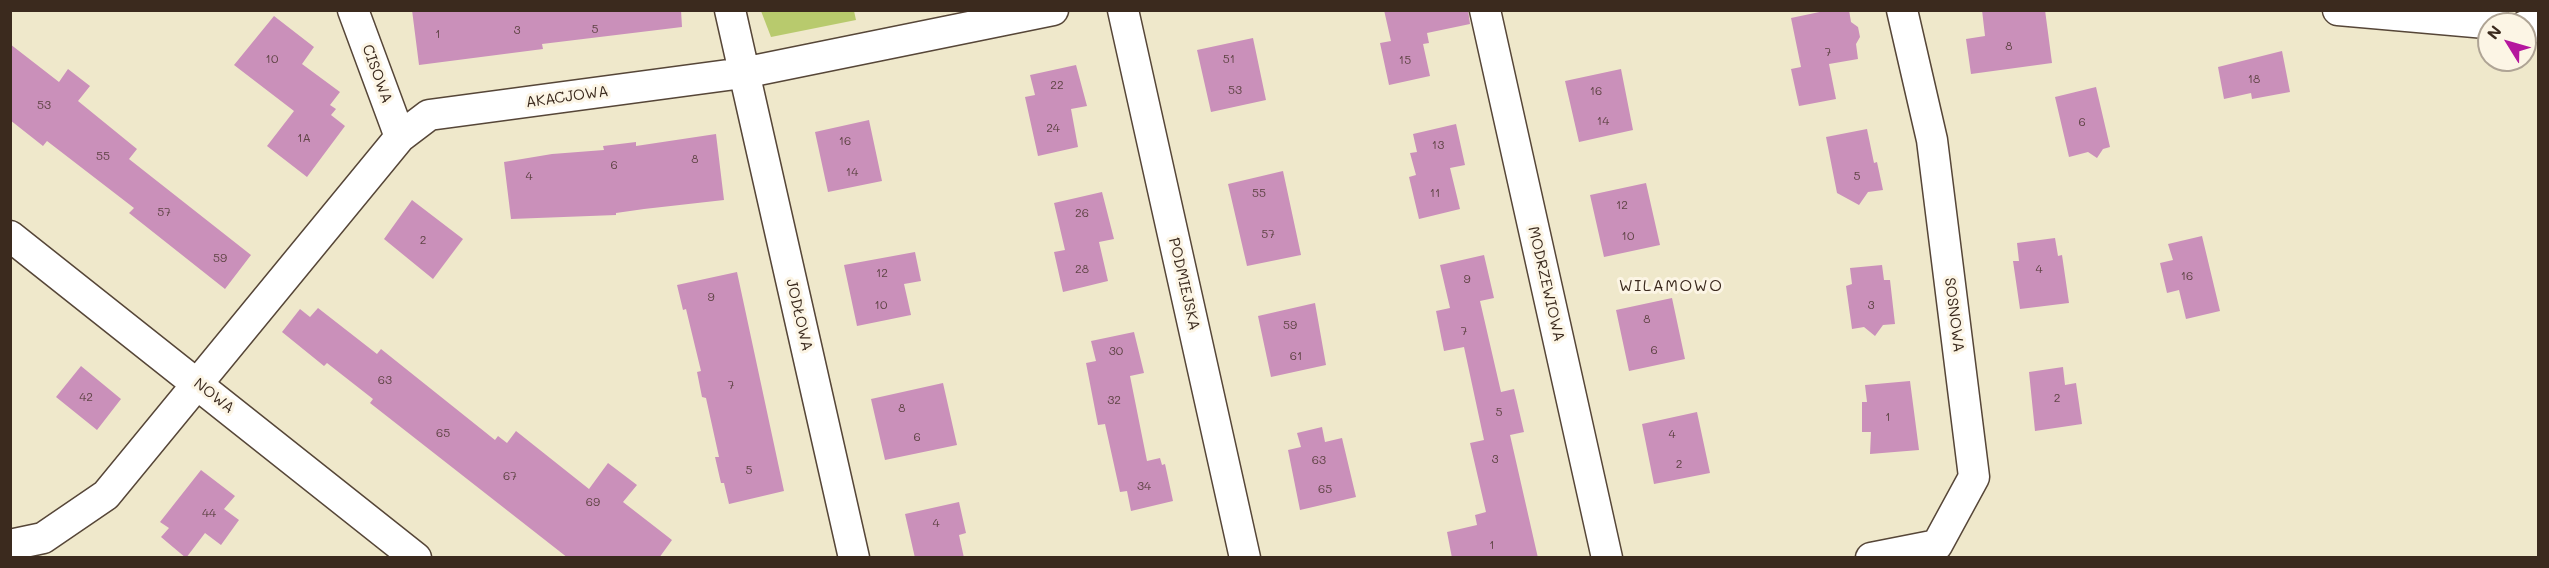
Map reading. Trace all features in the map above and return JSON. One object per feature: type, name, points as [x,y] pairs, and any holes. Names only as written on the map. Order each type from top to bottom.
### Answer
[{"type":"street","name":"CISOWA","points":[[354,10],[400,137]]},
{"type":"street","name":"JODŁOWA","points":[[730,10],[854,558]]},
{"type":"street","name":"AKACJOWA","points":[[10,545],[44,538],[106,495],[400,137],[429,115],[743,73],[1053,10]]},
{"type":"street","name":"PODMIEJSKA","points":[[1123,10],[1245,558]]},
{"type":"street","name":"MODRZEWIOWA","points":[[1485,10],[1607,558]]},
{"type":"street","name":"SOSNOWA","points":[[1871,558],[1937,545],[1974,477],[1932,140],[1902,10]]},
{"type":"street","points":[[2338,10],[2477,22]]},
{"type":"street","name":"NOWA","points":[[10,236],[416,558]]},
{"type":"green space","points":[[761,11],[854,11],[856,20],[771,37]]},
{"type":"building","points":[[412,10],[681,10],[682,27],[542,44],[543,49],[419,65]]},
{"type":"building","points":[[1384,10],[1468,10],[1470,24],[1427,33],[1429,43],[1423,44],[1430,76],[1389,85],[1380,43],[1391,41]]},
{"type":"building","points":[[1829,10],[1849,10],[1851,22],[1858,27],[1860,37],[1856,44],[1858,59],[1829,64],[1836,99],[1799,106],[1791,69],[1801,67],[1791,18]]},
{"type":"building","points":[[1982,10],[2045,10],[2052,63],[1971,74],[1966,39],[1985,36]]},
{"type":"building","points":[[274,16],[314,47],[302,64],[340,92],[330,105],[336,109],[331,115],[345,126],[307,177],[267,146],[294,111],[234,65]]},
{"type":"building","points":[[1253,38],[1266,100],[1211,112],[1197,50]]},
{"type":"building","points":[[10,44],[59,82],[68,69],[90,86],[78,101],[137,149],[129,159],[251,255],[225,289],[129,213],[134,208],[47,141],[43,146],[10,120]]},
{"type":"building","points":[[2282,51],[2290,92],[2252,99],[2251,93],[2224,99],[2218,67]]},
{"type":"building","points":[[1076,65],[1087,106],[1071,109],[1078,147],[1038,156],[1025,97],[1035,95],[1030,75]]},
{"type":"building","points":[[1621,69],[1633,130],[1579,142],[1565,81]]},
{"type":"building","points":[[2096,87],[2110,147],[2103,149],[2097,158],[2088,152],[2069,157],[2055,97]]},
{"type":"building","points":[[869,120],[882,181],[828,192],[815,132]]},
{"type":"building","points":[[1456,124],[1465,165],[1450,168],[1460,209],[1419,219],[1409,177],[1416,175],[1410,153],[1417,152],[1413,134]]},
{"type":"building","points":[[1867,129],[1874,163],[1877,162],[1883,190],[1868,192],[1859,205],[1837,193],[1826,137]]},
{"type":"building","points":[[716,134],[724,200],[644,209],[616,213],[616,215],[511,219],[504,162],[552,154],[604,150],[603,146],[636,142],[636,146]]},
{"type":"building","points":[[1283,171],[1301,255],[1247,266],[1228,184]]},
{"type":"building","points":[[1646,183],[1660,245],[1604,257],[1590,195]]},
{"type":"building","points":[[1102,192],[1114,239],[1099,242],[1108,281],[1063,292],[1054,252],[1065,250],[1054,203]]},
{"type":"building","points":[[412,200],[463,239],[433,279],[384,239]]},
{"type":"building","points":[[2202,236],[2220,311],[2186,319],[2179,290],[2167,293],[2160,263],[2173,260],[2168,244]]},
{"type":"building","points":[[2055,238],[2058,256],[2062,255],[2069,303],[2020,309],[2013,261],[2019,261],[2017,243]]},
{"type":"building","points":[[915,252],[921,281],[904,284],[911,315],[857,326],[844,265]]},
{"type":"building","points":[[1484,255],[1494,298],[1480,301],[1501,392],[1514,389],[1524,432],[1510,435],[1538,558],[1452,558],[1447,532],[1477,525],[1475,515],[1486,512],[1470,443],[1484,440],[1464,347],[1444,351],[1436,311],[1450,308],[1440,265]]},
{"type":"building","points":[[1882,265],[1884,280],[1890,280],[1895,324],[1883,325],[1875,336],[1864,327],[1852,329],[1846,286],[1852,284],[1850,268]]},
{"type":"building","points":[[737,272],[784,491],[729,504],[715,457],[719,457],[706,398],[702,397],[697,372],[701,371],[686,309],[683,310],[677,285]]},
{"type":"building","points":[[1672,298],[1685,359],[1629,371],[1616,310]]},
{"type":"building","points":[[1315,303],[1326,365],[1271,377],[1258,316]]},
{"type":"building","points":[[318,308],[377,354],[381,349],[495,440],[498,436],[507,443],[516,431],[589,489],[608,463],[637,485],[623,502],[672,540],[659,558],[568,558],[370,403],[373,399],[327,363],[324,366],[282,332],[300,309],[310,317]]},
{"type":"building","points":[[1134,332],[1144,373],[1130,376],[1147,461],[1160,458],[1162,465],[1165,464],[1173,501],[1131,511],[1127,491],[1120,492],[1105,424],[1098,425],[1086,363],[1096,361],[1091,341]]},
{"type":"building","points":[[81,366],[121,399],[97,430],[56,397]]},
{"type":"building","points":[[2063,367],[2065,385],[2076,383],[2082,424],[2035,431],[2029,372]]},
{"type":"building","points":[[1910,381],[1919,450],[1870,454],[1871,432],[1862,432],[1862,402],[1867,402],[1865,385]]},
{"type":"building","points":[[943,383],[957,445],[885,460],[871,399]]},
{"type":"building","points":[[1697,412],[1710,473],[1654,484],[1642,424]]},
{"type":"building","points":[[1322,427],[1325,442],[1342,438],[1356,497],[1300,510],[1288,450],[1301,447],[1297,433]]},
{"type":"building","points":[[201,470],[235,496],[224,509],[239,520],[221,545],[205,533],[186,558],[161,537],[169,528],[160,522]]},
{"type":"building","points":[[959,502],[966,533],[959,535],[964,558],[915,558],[905,514]]},
{"type":"district","name":"WILAMOWO","points":[[1671,286]]}]
